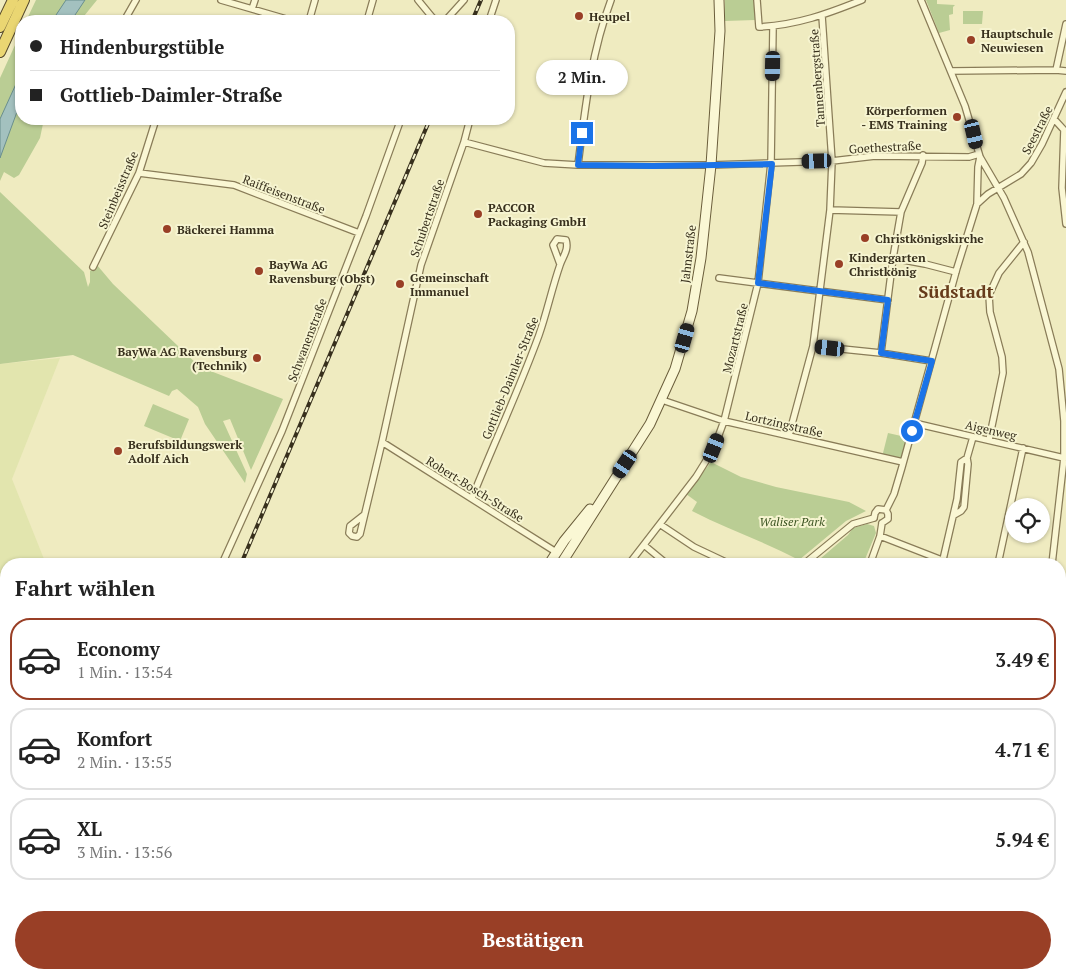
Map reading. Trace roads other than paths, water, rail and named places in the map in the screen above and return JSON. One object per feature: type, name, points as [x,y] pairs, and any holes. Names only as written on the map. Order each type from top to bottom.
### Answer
[{"type":"highway","points":[[0,27],[13,0]]},
{"type":"highway","points":[[17,15],[24,0]]},
{"type":"highway","points":[[0,52],[15,20]]},
{"type":"main road","name":"Jahnstraße","points":[[564,558],[634,451],[662,400],[675,369],[692,311],[700,265],[710,165],[720,31],[719,0]]},
{"type":"main road","name":"Jahnstraße","points":[[552,558],[580,520],[607,490]]},
{"type":"main road","points":[[556,552],[561,558]]},
{"type":"street","points":[[127,15],[136,0]]},
{"type":"street","points":[[221,0],[272,15]]},
{"type":"street","points":[[252,9],[255,0]]},
{"type":"street","points":[[311,15],[315,0]]},
{"type":"street","points":[[369,15],[373,0]]},
{"type":"street","points":[[418,0],[430,15]]},
{"type":"street","points":[[450,15],[464,0]]},
{"type":"street","points":[[490,15],[496,0]]},
{"type":"street","points":[[578,165],[592,64],[611,0]]},
{"type":"street","points":[[757,0],[759,28],[797,23],[822,16],[862,0]]},
{"type":"street","points":[[921,0],[965,106],[980,156],[998,187],[1028,252],[1058,369],[1064,421],[1064,458],[1053,558]]},
{"type":"street","name":"Tannenbergstraße","points":[[789,435],[813,346],[830,210],[832,161],[822,16]]},
{"type":"street","points":[[1056,70],[1066,24]]},
{"type":"street","name":"Mozartstraße","points":[[634,558],[701,469],[714,448],[724,421],[758,283],[772,164],[773,26]]},
{"type":"street","points":[[951,71],[1066,71]]},
{"type":"street","name":"Seestraße","points":[[998,187],[1021,174],[1031,164],[1066,92]]},
{"type":"street","points":[[1054,119],[1064,130],[1062,188],[1066,224]]},
{"type":"street","name":"Steinbeisstraße","points":[[93,267],[139,173],[154,125]]},
{"type":"street","name":"Schwanenstraße","points":[[225,558],[282,431],[399,125]]},
{"type":"street","name":"Schubertstraße","points":[[364,515],[421,264],[468,125]]},
{"type":"street","name":"Goethestraße","points":[[464,142],[544,163],[578,165],[772,164],[832,161],[875,156],[980,156]]},
{"type":"street","points":[[881,353],[901,212],[922,162],[923,155]]},
{"type":"street","points":[[872,558],[880,536],[882,523],[888,519],[886,510],[894,494],[977,204],[980,156]]},
{"type":"street","name":"Raiffeisenstraße","points":[[139,173],[234,186],[359,233]]},
{"type":"street","points":[[977,204],[998,187]]},
{"type":"street","points":[[830,210],[901,212]]},
{"type":"street","points":[[989,440],[1003,374],[1002,357],[990,312],[989,295],[999,273],[1024,242]]},
{"type":"street","points":[[893,258],[956,272]]},
{"type":"street","name":"Gottlieb-Daimler-Straße","points":[[472,498],[538,337],[550,304],[560,264]]},
{"type":"street","points":[[719,278],[888,300]]},
{"type":"street","points":[[813,346],[881,353],[932,361]]},
{"type":"street","name":"Lortzingstraße","points":[[662,400],[724,421],[903,462]]},
{"type":"street","name":"Aigenweg","points":[[914,422],[1064,458]]},
{"type":"street","points":[[943,558],[954,515],[964,507],[967,458],[973,437]]},
{"type":"street","name":"Robert-Bosch-Straße","points":[[382,442],[556,552]]},
{"type":"street","points":[[999,558],[1023,448]]},
{"type":"street","points":[[874,518],[876,511],[886,510]]},
{"type":"street","points":[[874,518],[877,522],[882,523]]},
{"type":"street","points":[[811,558],[853,524],[874,518]]},
{"type":"street","points":[[661,524],[694,547],[715,558]]},
{"type":"street","points":[[880,536],[932,558]]},
{"type":"street","points":[[644,545],[660,558]]},
{"type":"water","points":[[66,0],[85,0],[75,15],[56,15]]},
{"type":"water","points":[[15,86],[15,117],[0,158],[0,119]]},
{"type":"railway","points":[[475,15],[481,0]]},
{"type":"railway","points":[[244,558],[427,125]]},
{"type":"place","name":"Heupel","points":[[579,16]]},
{"type":"place","name":"Hauptschule Neuwiesen","points":[[971,40]]},
{"type":"place","name":"Körperformen - EMS Training","points":[[957,117]]},
{"type":"place","name":"PACCOR Packaging GmbH","points":[[478,214]]},
{"type":"place","name":"Bäckerei Hamma","points":[[167,229]]},
{"type":"place","name":"Christkönigskirche","points":[[865,238]]},
{"type":"place","name":"Kindergarten Christkönig","points":[[839,264]]},
{"type":"place","name":"BayWa AG Ravensburg (Obst)","points":[[259,271]]},
{"type":"place","name":"Gemeinschaft Immanuel","points":[[400,284]]},
{"type":"place","name":"BayWa AG Ravensburg (Technik)","points":[[257,358]]},
{"type":"place","name":"Berufsbildungswerk Adolf Aich","points":[[118,451]]},
{"type":"district","name":"Südstadt","points":[[956,291]]},
{"type":"park label","name":"Waliser Park","points":[[792,521]]}]
